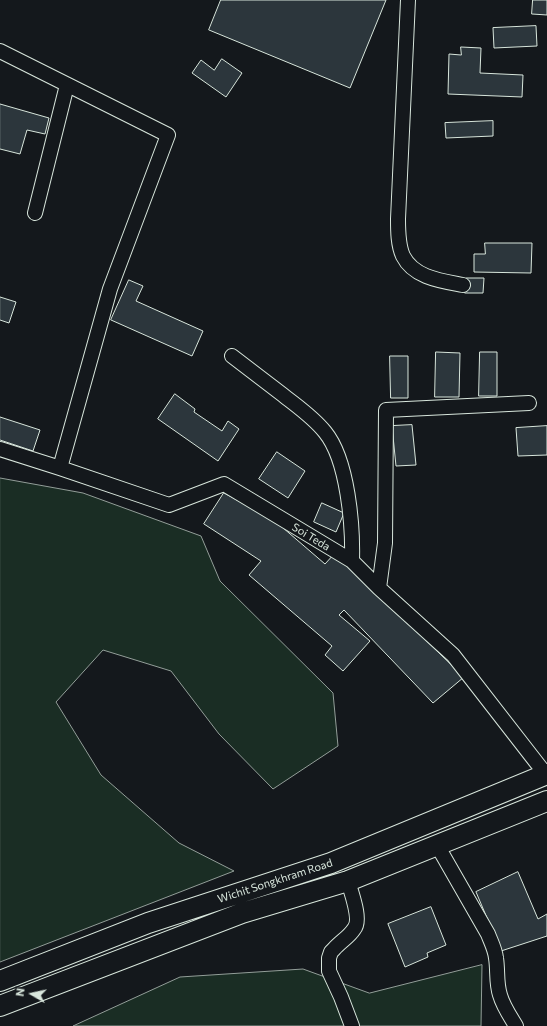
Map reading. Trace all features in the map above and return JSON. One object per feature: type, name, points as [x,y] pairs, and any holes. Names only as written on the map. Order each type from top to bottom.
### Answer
[{"type":"main road","name":"Wichit Songkhram Road","points":[[0,981],[148,923],[331,863],[547,775]]},
{"type":"main road","name":"Wichit Songkhram Road","points":[[0,1006],[242,913],[348,881],[547,801]]},
{"type":"street","points":[[408,0],[398,219],[400,246],[404,257],[410,266],[417,272],[438,281],[463,285]]},
{"type":"street","points":[[0,51],[168,135],[110,289],[60,468]]},
{"type":"street","points":[[35,213],[68,85]]},
{"type":"street","points":[[232,356],[308,415],[325,432],[333,444],[347,488],[352,532],[352,561]]},
{"type":"street","points":[[379,588],[385,543],[386,410],[529,403]]},
{"type":"street","name":"Soi Teda","points":[[0,449],[169,505],[224,484],[352,561],[379,588],[453,655],[547,775]]},
{"type":"street","points":[[437,845],[488,934],[494,948],[497,984],[500,995],[516,1026]]},
{"type":"street","points":[[348,881],[356,913],[356,925],[354,930],[331,952],[329,970],[352,1026]]},
{"type":"green space","points":[[0,478],[83,493],[201,536],[220,581],[333,693],[338,746],[273,789],[219,734],[171,671],[103,650],[56,702],[101,775],[179,843],[234,871],[0,962]]},
{"type":"green space","points":[[482,965],[481,1026],[73,1026],[180,977],[303,969],[369,993]]},
{"type":"building","points":[[221,0],[386,0],[350,88],[209,30]]},
{"type":"building","points":[[533,0],[547,0],[547,15],[532,14]]},
{"type":"building","points":[[536,26],[537,46],[494,48],[493,28]]},
{"type":"building","points":[[461,47],[481,48],[480,73],[523,75],[522,97],[448,94],[449,54],[461,55]]},
{"type":"building","points":[[222,59],[242,73],[226,97],[192,73],[201,60],[214,70]]},
{"type":"building","points":[[0,104],[49,118],[45,134],[27,130],[20,154],[0,149]]},
{"type":"building","points":[[493,121],[493,136],[446,138],[445,123]]},
{"type":"building","points":[[485,243],[532,243],[531,273],[474,272],[474,254],[485,254]]},
{"type":"building","points":[[466,278],[484,278],[483,293],[465,293]]},
{"type":"building","points":[[129,280],[143,286],[136,301],[203,331],[192,356],[111,320]]},
{"type":"building","points":[[0,297],[16,302],[9,323],[0,320]]},
{"type":"building","points":[[436,352],[460,353],[459,397],[435,397]]},
{"type":"building","points":[[480,352],[497,352],[497,396],[479,396]]},
{"type":"building","points":[[390,356],[408,356],[408,398],[391,398]]},
{"type":"building","points":[[175,394],[195,409],[194,412],[222,431],[228,421],[239,429],[218,461],[158,419]]},
{"type":"building","points":[[0,417],[40,430],[33,451],[0,440]]},
{"type":"building","points":[[412,425],[416,465],[396,466],[392,426]]},
{"type":"building","points":[[547,426],[547,455],[518,456],[516,428]]},
{"type":"building","points":[[277,452],[305,471],[288,498],[259,479]]},
{"type":"building","points":[[224,493],[283,525],[282,527],[325,564],[335,553],[464,677],[433,703],[344,610],[339,615],[370,641],[343,671],[325,655],[332,646],[249,575],[261,561],[204,524]]},
{"type":"building","points":[[322,503],[344,513],[336,532],[314,522]]},
{"type":"building","points":[[518,872],[538,919],[547,914],[547,936],[501,951],[476,892]]},
{"type":"building","points":[[431,907],[446,945],[427,953],[428,957],[405,967],[388,924]]}]
